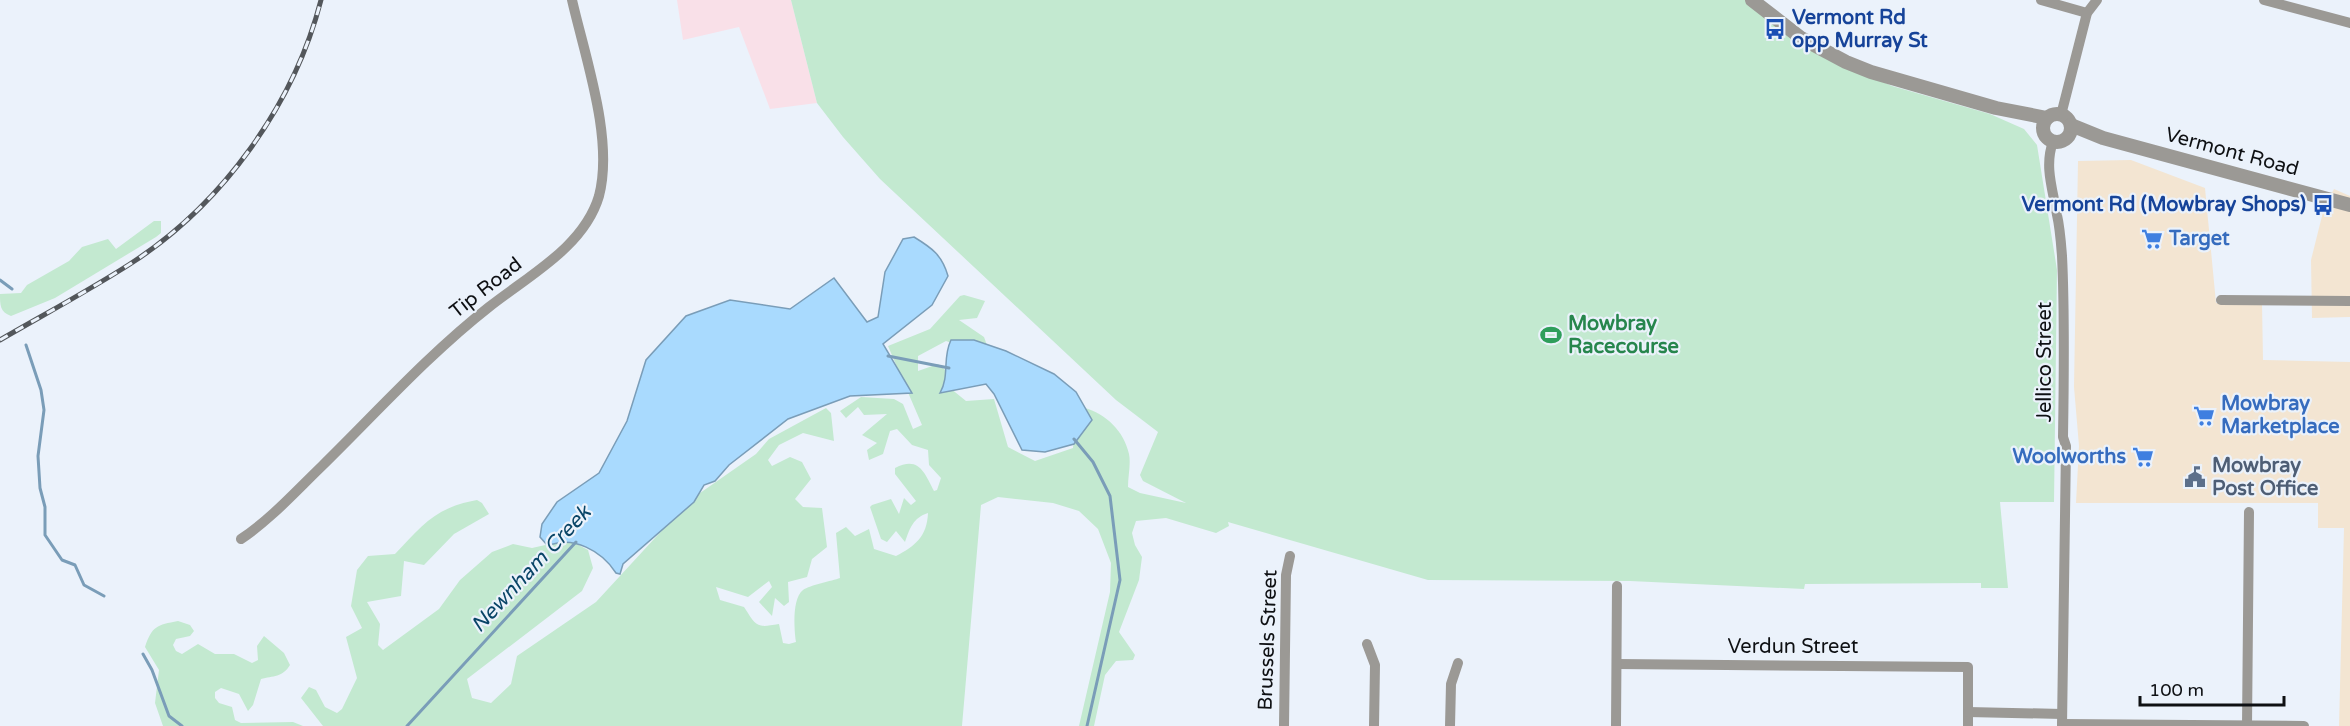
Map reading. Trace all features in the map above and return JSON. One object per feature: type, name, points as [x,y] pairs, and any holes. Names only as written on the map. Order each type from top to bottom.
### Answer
[{"type":"street","name":"Tip Road","points":[[241,539],[285,502],[450,339],[561,253],[592,213],[602,182],[603,140],[572,0]]},
{"type":"street","points":[[1752,0],[1768,5],[1801,38],[1846,62],[1871,72],[2050,121]]},
{"type":"street","points":[[2041,0],[2087,13]]},
{"type":"street","points":[[2071,125],[2071,132],[2059,141],[2047,139],[2050,121],[2087,13],[2097,0]]},
{"type":"street","points":[[2264,0],[2350,23]]},
{"type":"street","name":"Vermont Road","points":[[2050,121],[2068,120],[2071,125],[2103,138],[2350,205]]},
{"type":"street","name":"Vermont Road","points":[[2059,141],[2103,138]]},
{"type":"street","name":"Jellico Street","points":[[2059,141],[2050,151],[2049,176],[2058,218],[2062,256],[2063,437],[2066,446],[2062,721]]},
{"type":"street","points":[[2222,300],[2350,301]]},
{"type":"street","points":[[2247,726],[2249,512]]},
{"type":"street","name":"Brussels Street","points":[[1284,726],[1286,576],[1290,556]]},
{"type":"street","points":[[1616,726],[1617,586]]},
{"type":"street","points":[[1367,644],[1375,665],[1374,726]]},
{"type":"street","points":[[1450,726],[1451,684],[1458,663]]},
{"type":"street","name":"Verdun Street","points":[[1617,664],[1968,667],[1968,712]]},
{"type":"street","points":[[1968,726],[1968,712],[2062,721],[2304,726]]},
{"type":"shaded area","points":[[677,0],[791,0],[817,103],[770,109],[739,27],[683,40]]},
{"type":"shaded area","points":[[2131,160],[2205,188],[2216,303],[2262,304],[2263,360],[2350,362],[2350,726],[2339,726],[2344,528],[2318,528],[2318,503],[2076,503],[2079,446],[2074,387],[2078,161]]},
{"type":"shaded area","points":[[2334,189],[2350,196],[2350,317],[2312,318],[2311,260],[2324,208]]},
{"type":"green space","name":"Mowbray Racecourse","points":[[791,0],[1746,0],[1810,47],[1892,86],[1990,114],[2024,129],[2037,145],[2057,270],[2054,502],[2000,502],[2008,588],[1981,588],[1981,583],[1805,584],[1804,589],[1630,581],[1428,580],[1228,522],[1229,526],[1216,533],[1166,518],[1136,521],[1132,533],[1135,545],[1142,557],[1139,580],[1119,632],[1135,655],[1133,660],[1116,661],[1105,675],[1094,726],[1079,726],[1110,592],[1111,563],[1098,529],[1079,511],[1053,503],[998,497],[981,505],[962,726],[323,726],[301,698],[309,687],[316,690],[325,707],[337,713],[342,709],[357,678],[346,637],[362,628],[351,606],[357,570],[368,556],[395,554],[430,519],[462,503],[477,500],[482,503],[489,514],[454,534],[424,565],[404,561],[401,596],[367,602],[380,624],[378,645],[383,650],[439,609],[460,580],[492,552],[513,544],[532,548],[563,541],[575,543],[588,550],[593,568],[582,591],[467,679],[472,698],[491,703],[511,684],[517,656],[596,602],[690,500],[756,454],[769,439],[826,408],[831,413],[834,441],[803,433],[779,445],[768,460],[772,466],[790,457],[802,462],[811,479],[795,499],[803,507],[822,508],[827,547],[812,559],[807,577],[788,582],[789,602],[784,606],[775,598],[772,616],[759,602],[772,587],[769,581],[748,597],[716,587],[720,600],[744,607],[752,619],[761,626],[779,624],[783,643],[796,642],[795,614],[799,594],[811,586],[840,578],[836,533],[846,527],[855,536],[869,529],[874,549],[896,556],[919,540],[922,535],[928,513],[915,521],[905,542],[896,531],[887,542],[881,539],[870,507],[891,499],[899,514],[904,498],[911,505],[916,501],[895,474],[895,468],[903,465],[910,464],[920,468],[934,491],[937,490],[941,478],[929,465],[928,450],[912,445],[897,429],[890,431],[883,454],[869,460],[867,450],[877,443],[862,435],[887,414],[864,415],[858,407],[846,418],[840,411],[861,397],[894,399],[903,404],[913,429],[922,425],[888,346],[930,329],[960,296],[985,301],[977,318],[959,320],[984,337],[988,348],[980,353],[946,341],[918,356],[918,371],[938,364],[950,374],[950,388],[966,401],[994,399],[1008,447],[1035,461],[1073,448],[1075,422],[1085,408],[1100,414],[1113,425],[1127,446],[1130,458],[1128,487],[1140,493],[1186,503],[1143,481],[1140,475],[1158,432],[1116,400],[880,179],[843,137],[817,103]]},
{"type":"green space","points":[[154,221],[161,221],[161,233],[156,237],[55,298],[11,316],[3,310],[0,294],[21,293],[27,285],[69,261],[82,247],[108,239],[116,249]]},
{"type":"green space","points":[[178,621],[190,625],[194,631],[190,636],[176,639],[173,645],[176,651],[182,654],[198,644],[215,654],[234,654],[252,663],[258,660],[257,646],[264,636],[284,653],[290,665],[287,669],[277,675],[261,679],[253,705],[248,711],[239,694],[221,688],[215,692],[215,698],[219,703],[232,707],[235,720],[241,723],[293,722],[303,726],[163,726],[155,703],[159,670],[145,647],[156,628]]},
{"type":"water","points":[[914,237],[936,253],[948,276],[932,305],[883,344],[912,393],[850,396],[788,419],[729,465],[715,481],[704,485],[694,502],[623,564],[620,574],[616,573],[603,558],[586,547],[567,542],[548,546],[540,537],[542,524],[557,502],[599,473],[627,421],[646,360],[686,316],[730,300],[790,309],[834,278],[867,322],[878,317],[885,272],[903,239]]},
{"type":"water","points":[[951,340],[974,340],[1006,351],[1054,374],[1076,392],[1092,420],[1074,444],[1045,452],[1022,450],[994,394],[986,384],[940,393],[945,380],[947,353]]},
{"type":"waterway","name":"Newnham Creek","points":[[0,280],[12,289]]},
{"type":"waterway","name":"Newnham Creek","points":[[26,345],[41,390],[44,410],[38,456],[40,488],[45,507],[45,535],[62,560],[75,565],[84,585],[104,596]]},
{"type":"waterway","name":"Newnham Creek","points":[[888,356],[949,368]]},
{"type":"waterway","name":"Newnham Creek","points":[[1074,439],[1093,462],[1110,496],[1120,580],[1087,726]]},
{"type":"waterway","name":"Newnham Creek","points":[[407,726],[576,542]]},
{"type":"waterway","name":"Newnham Creek","points":[[143,654],[152,670],[169,716],[182,726]]},
{"type":"railway","points":[[0,340],[130,264],[164,240],[195,213],[224,182],[250,149],[273,114],[293,77],[309,39],[321,0]]},
{"type":"place","name":"Vermont Rd opp Murray St","points":[[1775,29]]},
{"type":"place","name":"Vermont Rd (Mowbray Shops)","points":[[2323,205]]},
{"type":"place","name":"Target","points":[[2152,239]]},
{"type":"place","name":"Mowbray Racecourse","points":[[1551,335]]},
{"type":"place","name":"Mowbray Marketplace","points":[[2204,416]]},
{"type":"place","name":"Woolworths","points":[[2143,457]]},
{"type":"place","name":"Mowbray Post Office","points":[[2195,477]]}]
